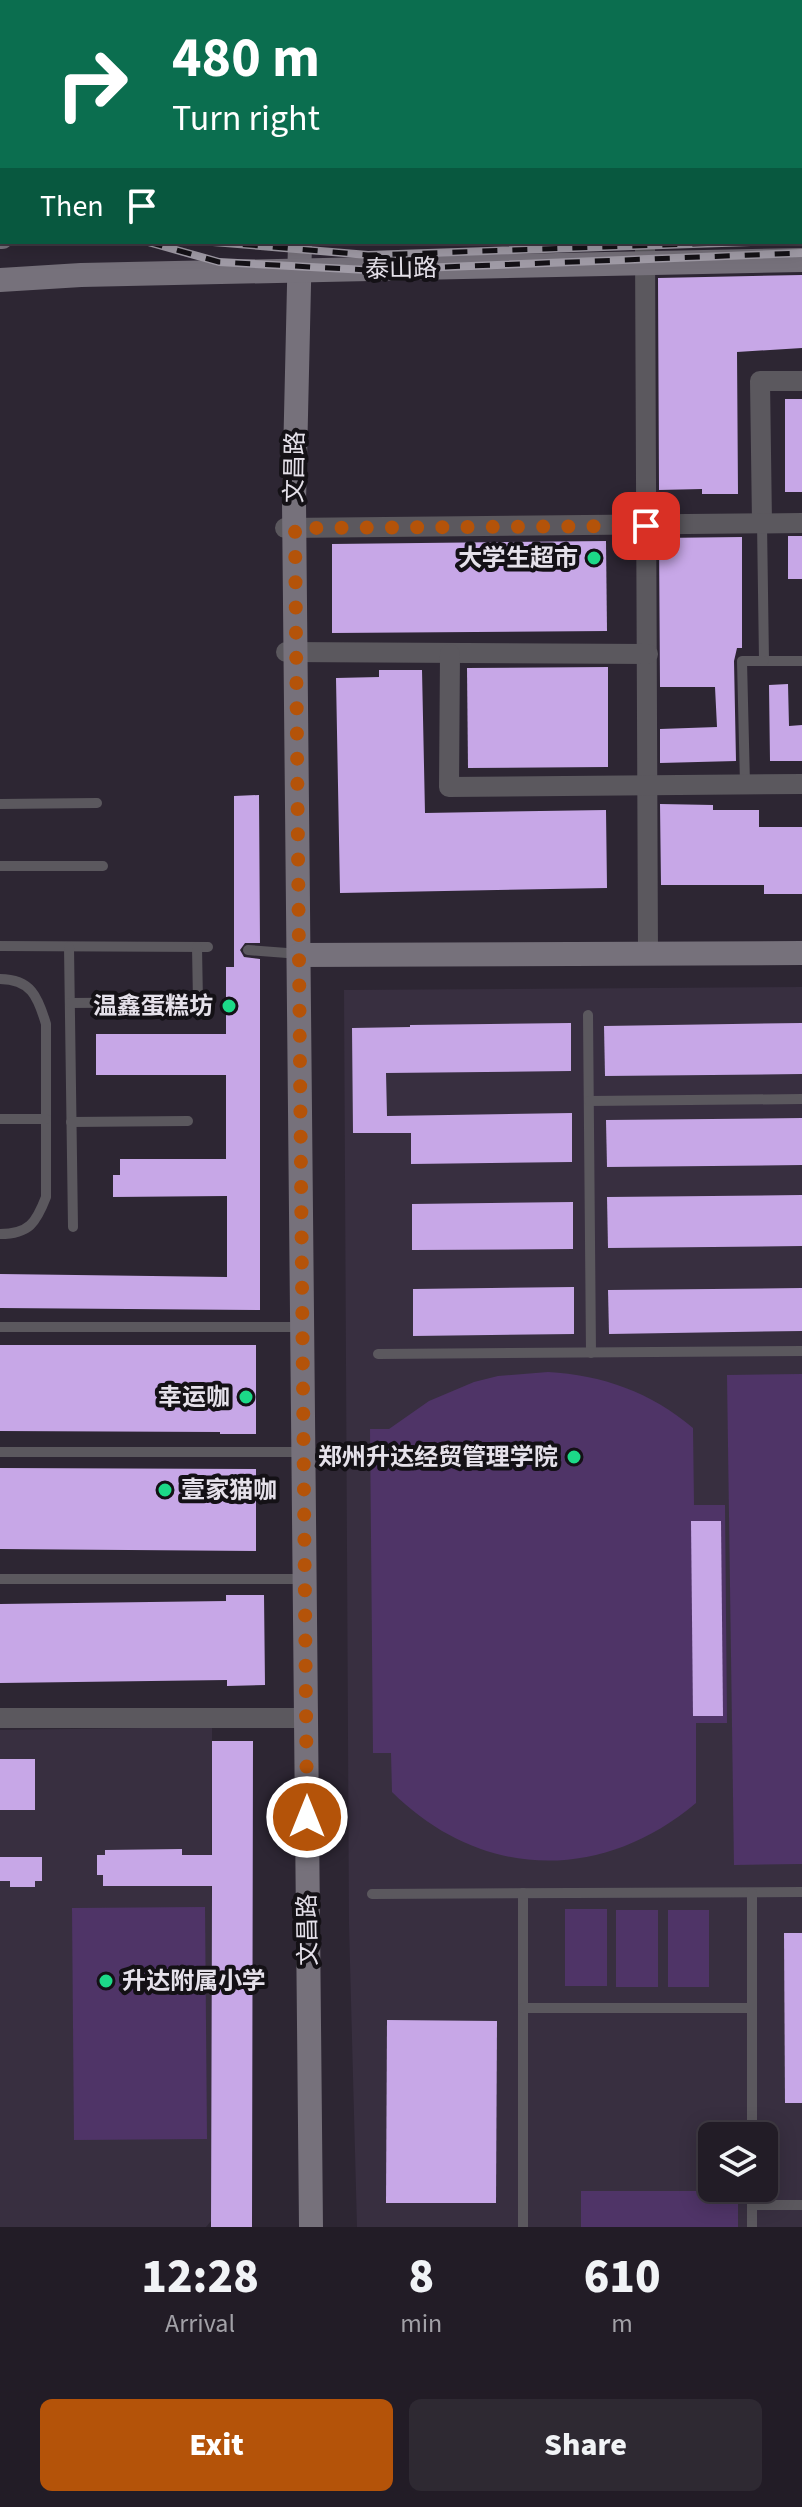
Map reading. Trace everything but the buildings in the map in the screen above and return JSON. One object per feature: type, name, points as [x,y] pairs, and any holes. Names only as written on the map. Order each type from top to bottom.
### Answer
[{"type":"street","name":"文昌路","points":[[300,244],[290,528],[311,2227]]},
{"type":"street","name":"泰山路","points":[[0,280],[646,254],[802,260]]},
{"type":"street","points":[[646,254],[648,955]]},
{"type":"street","points":[[762,523],[760,381],[802,381]]},
{"type":"street","points":[[290,528],[802,523]]},
{"type":"street","points":[[291,652],[648,654]]},
{"type":"street","points":[[450,654],[449,787],[802,784]]},
{"type":"street","points":[[293,954],[802,953]]},
{"type":"street","points":[[0,1718],[307,1718]]},
{"type":"lane","points":[[762,523],[764,661]]},
{"type":"lane","points":[[745,784],[742,661],[802,661]]},
{"type":"lane","points":[[0,804],[97,803]]},
{"type":"lane","points":[[0,866],[103,866]]},
{"type":"lane","points":[[0,946],[203,947],[198,1002],[70,1003]]},
{"type":"lane","points":[[69,947],[73,1227]]},
{"type":"lane","points":[[248,950],[293,954]]},
{"type":"lane","points":[[0,979],[16,979],[27,986],[39,1002],[46,1024],[46,1197],[40,1213],[19,1234],[0,1234]]},
{"type":"lane","points":[[588,1015],[591,1353]]},
{"type":"lane","points":[[589,1101],[802,1099]]},
{"type":"lane","points":[[0,1119],[46,1119]]},
{"type":"lane","points":[[71,1122],[188,1121]]},
{"type":"lane","points":[[0,1327],[302,1327]]},
{"type":"lane","points":[[378,1354],[802,1351]]},
{"type":"lane","points":[[0,1452],[303,1452]]},
{"type":"lane","points":[[0,1579],[305,1579]]},
{"type":"lane","points":[[372,1894],[802,1892]]},
{"type":"lane","points":[[523,1893],[523,2227]]},
{"type":"lane","points":[[752,1893],[752,2122]]},
{"type":"lane","points":[[523,2008],[752,2008]]},
{"type":"lane","points":[[752,2227],[752,2205],[802,2205]]},
{"type":"shaded area","name":"郑州升达经贸管理学院","points":[[802,987],[802,2227],[357,2227],[349,1925],[344,990]]},
{"type":"shaded area","points":[[548,1372],[588,1377],[625,1388],[660,1404],[693,1428],[694,1505],[725,1505],[727,1723],[696,1723],[696,1803],[659,1829],[621,1847],[582,1858],[542,1860],[502,1855],[464,1842],[427,1821],[392,1792],[391,1753],[373,1753],[370,1429],[389,1429],[429,1401],[474,1382],[498,1376]]},
{"type":"shaded area","points":[[802,1374],[802,1864],[734,1865],[727,1375]]},
{"type":"shaded area","name":"升达附属小学","points":[[212,1727],[211,2221],[206,2227],[0,2227],[0,1730]]},
{"type":"shaded area","points":[[205,1907],[207,2139],[74,2140],[72,1908]]},
{"type":"shaded area","points":[[565,1909],[607,1909],[607,1986],[565,1986]]},
{"type":"shaded area","points":[[616,1910],[658,1910],[658,1987],[616,1987]]},
{"type":"shaded area","points":[[668,1910],[709,1910],[709,1987],[668,1987]]},
{"type":"shaded area","points":[[581,2191],[698,2191],[698,2202],[738,2202],[738,2227],[581,2227]]},
{"type":"railway","points":[[155,244],[219,262],[367,270],[802,253]]},
{"type":"railway","points":[[237,244],[368,255],[692,244]]},
{"type":"place","name":"大学生超市","points":[[594,558]]},
{"type":"place","name":"温鑫蛋糕坊","points":[[229,1006]]},
{"type":"place","name":"幸运咖","points":[[246,1397]]},
{"type":"place","name":"郑州升达经贸管理学院","points":[[574,1457]]},
{"type":"place","name":"壹家猫咖","points":[[165,1490]]},
{"type":"place","name":"升达附属小学","points":[[106,1981]]},
{"type":"route","points":[[307,1817],[295,528],[646,526]]}]
